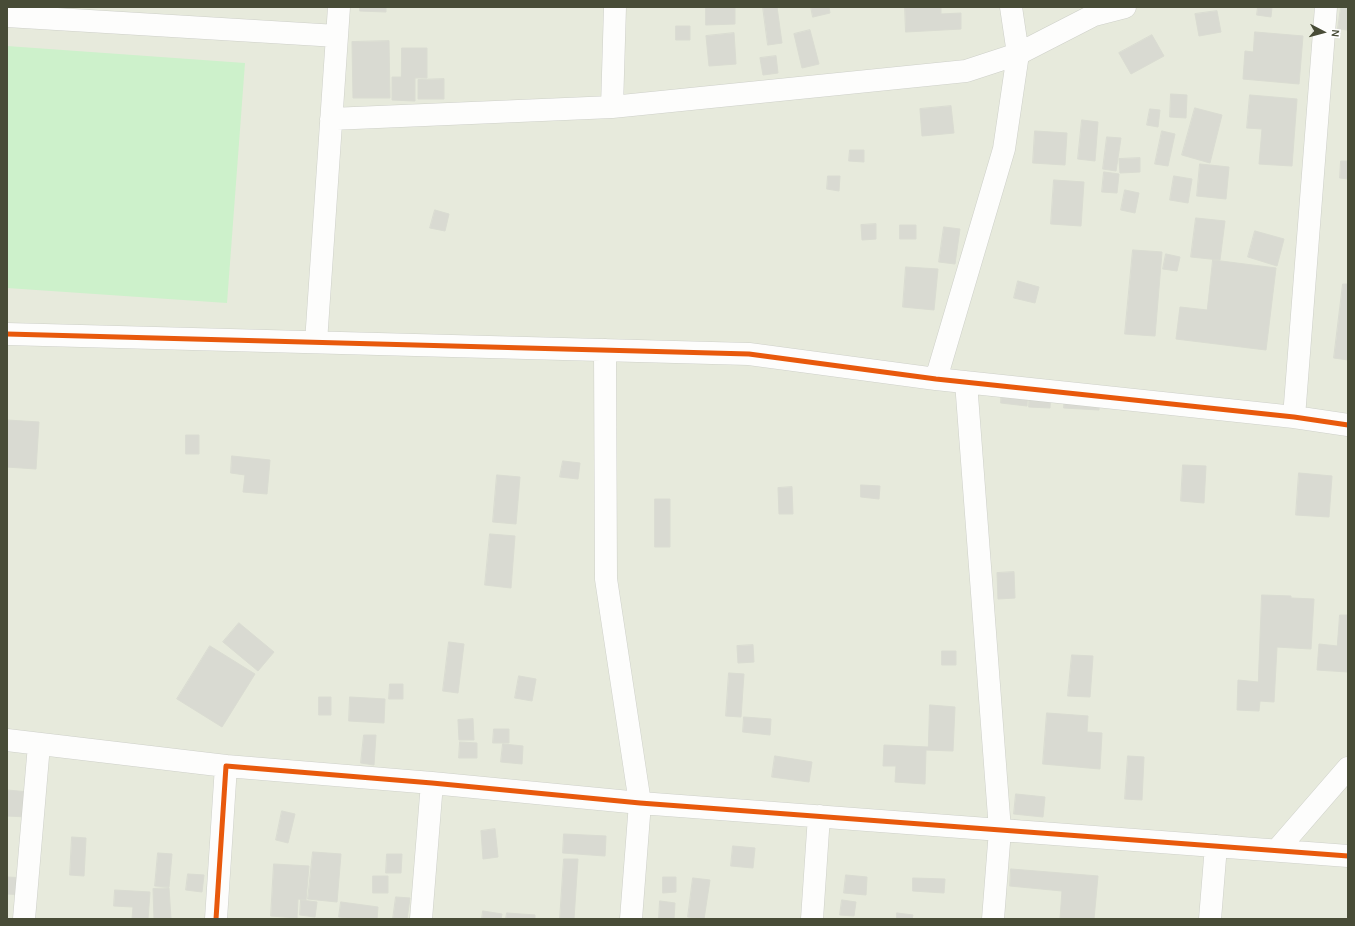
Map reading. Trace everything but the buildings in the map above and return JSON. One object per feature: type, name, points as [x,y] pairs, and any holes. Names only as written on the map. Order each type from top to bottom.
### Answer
[{"type":"street","points":[[316,342],[339,7]]},
{"type":"street","points":[[612,107],[615,7]]},
{"type":"street","points":[[936,379],[1004,149],[1018,54],[1011,7]]},
{"type":"street","points":[[331,119],[612,107],[966,71],[1018,54],[1094,15],[1125,7]]},
{"type":"street","points":[[1294,417],[1326,7]]},
{"type":"street","points":[[7,16],[52,13],[337,36]]},
{"type":"street","points":[[7,334],[749,354],[936,379],[1294,417],[1348,425]]},
{"type":"street","points":[[605,350],[606,579],[640,803],[631,919]]},
{"type":"street","points":[[966,382],[1000,830],[993,919]]},
{"type":"street","points":[[7,740],[226,766],[432,783],[640,803],[1348,856]]},
{"type":"street","points":[[24,919],[39,744]]},
{"type":"street","points":[[216,919],[226,766]]},
{"type":"street","points":[[1277,850],[1348,768]]},
{"type":"street","points":[[421,919],[432,783]]},
{"type":"street","points":[[812,919],[819,816]]},
{"type":"street","points":[[1210,919],[1216,846]]},
{"type":"shaded area","points":[[7,7],[1348,7],[1348,919],[7,919]]},
{"type":"green space","points":[[7,46],[245,63],[227,303],[7,288]]},
{"type":"cycle path","points":[[7,334],[749,354],[936,379],[1294,417],[1348,425]]},
{"type":"cycle path","points":[[216,919],[226,766],[432,783],[640,803],[1348,856]]}]
